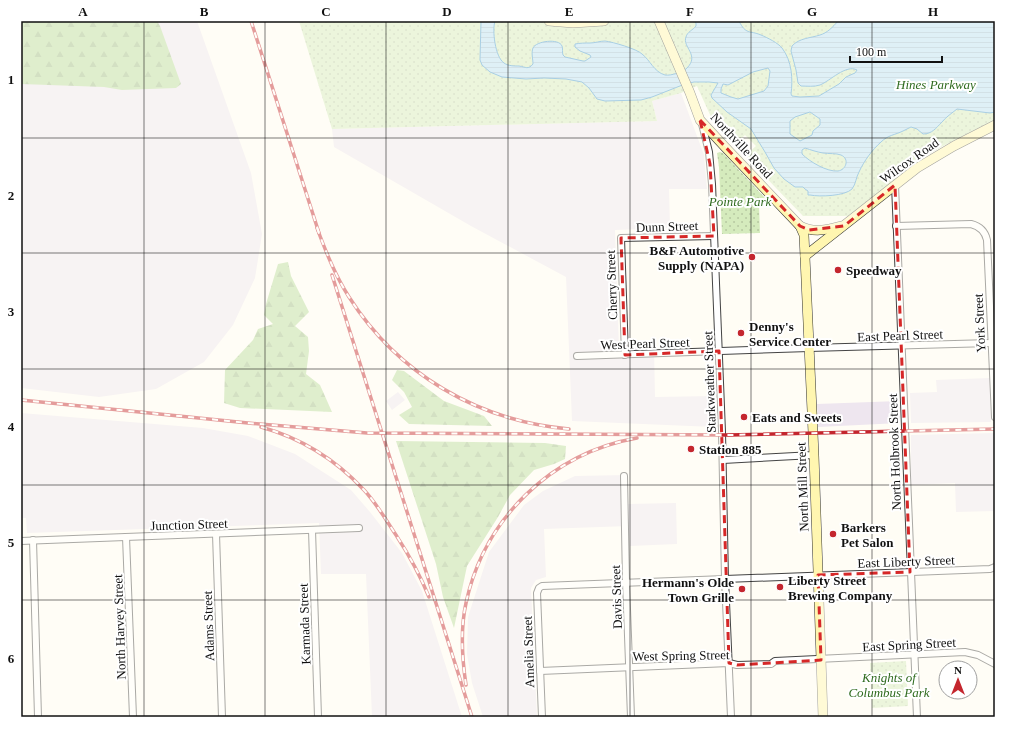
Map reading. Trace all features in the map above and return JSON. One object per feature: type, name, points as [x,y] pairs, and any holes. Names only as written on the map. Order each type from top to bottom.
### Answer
[{"type":"street","points":[[549,21],[573,23],[604,21]]},
{"type":"street","name":"Northville Road","points":[[659,21],[690,92],[700,120],[800,226]]},
{"type":"street","name":"Starkweather Street","points":[[700,120],[707,142],[710,164],[714,236],[731,717]]},
{"type":"street","name":"Wilcox Road","points":[[805,256],[917,168],[937,155],[995,125]]},
{"type":"street","name":"North Holbrook Street","points":[[894,185],[917,717]]},
{"type":"street","name":"York Street","points":[[896,226],[971,224],[982,229],[985,234],[987,240],[995,417]]},
{"type":"street","points":[[800,226],[804,235],[805,256]]},
{"type":"street","name":"Wilcox Road","points":[[800,226],[813,230],[844,226]]},
{"type":"street","name":"Dunn Street","points":[[621,238],[714,236]]},
{"type":"street","name":"Cherry Street","points":[[621,238],[625,355]]},
{"type":"street","name":"North Mill Street","points":[[805,256],[814,455],[823,717]]},
{"type":"street","name":"East Pearl Street","points":[[809,348],[991,343]]},
{"type":"street","name":"West Pearl Street","points":[[577,356],[809,348]]},
{"type":"street","points":[[723,460],[814,455]]},
{"type":"street","name":"Davis Street","points":[[624,476],[631,717]]},
{"type":"street","name":"Junction Street","points":[[21,541],[359,528]]},
{"type":"street","name":"Karmada Street","points":[[312,530],[318,717]]},
{"type":"street","name":"Adams Street","points":[[216,534],[222,717]]},
{"type":"street","name":"North Harvey Street","points":[[126,537],[133,717]]},
{"type":"street","points":[[33,540],[38,717]]},
{"type":"street","name":"East Liberty Street","points":[[539,588],[545,585],[910,572],[990,568],[995,566]]},
{"type":"street","name":"Amelia Street","points":[[539,588],[537,593],[542,717]]},
{"type":"street","name":"East Spring Street","points":[[821,660],[965,652],[978,654],[995,664]]},
{"type":"street","name":"West Spring Street","points":[[540,671],[729,663],[737,665],[771,664],[775,662],[821,660]]},
{"type":"highlighted area","points":[[700,120],[800,226],[809,230],[844,226],[895,185],[910,572],[818,575],[821,660],[737,665],[729,663],[719,351],[625,355],[621,238],[714,236],[710,164]]},
{"type":"shaded area","points":[[21,21],[197,21],[251,173],[262,234],[255,278],[233,325],[204,362],[156,389],[99,397],[21,388]]},
{"type":"shaded area","points":[[681,93],[704,155],[707,189],[669,189],[670,228],[615,230],[619,348],[654,347],[655,397],[714,396],[714,427],[572,421],[566,277],[471,226],[334,147],[332,129],[657,121],[652,101]]},
{"type":"shaded area","points":[[990,378],[991,422],[911,423],[910,393],[937,392],[936,380]]},
{"type":"shaded area","points":[[398,392],[405,400],[392,410],[386,401]]},
{"type":"shaded area","points":[[899,401],[900,423],[818,427],[817,404]]},
{"type":"shaded area","points":[[21,413],[203,428],[248,436],[295,454],[351,490],[402,553],[422,591],[462,717],[372,717],[366,574],[321,574],[319,523],[27,533],[26,518],[21,518]]},
{"type":"shaded area","points":[[995,433],[995,511],[956,512],[955,483],[911,485],[911,435]]},
{"type":"shaded area","points":[[627,475],[628,504],[676,503],[677,544],[630,546],[629,526],[544,529],[546,577],[536,580],[531,588],[537,717],[483,717],[472,683],[467,654],[468,617],[489,552],[524,505],[543,491],[575,476]]},
{"type":"green space","points":[[21,21],[157,21],[181,84],[176,88],[122,90],[104,87],[21,84]]},
{"type":"green space","name":"Hines Parkway","points":[[299,21],[995,21],[995,120],[941,147],[921,159],[850,216],[803,216],[745,156],[756,146],[745,135],[734,145],[724,135],[711,117],[697,86],[681,93],[652,101],[657,121],[332,129]]},
{"type":"green space","name":"Pointe Park","points":[[717,153],[723,153],[767,200],[759,204],[760,233],[722,234]]},
{"type":"green space","points":[[288,262],[291,276],[309,312],[295,326],[308,337],[309,351],[306,374],[320,385],[332,412],[240,408],[224,403],[225,370],[253,340],[258,329],[273,324],[264,315],[266,304],[278,264]]},
{"type":"green space","points":[[397,370],[404,371],[444,401],[484,416],[492,426],[409,424],[399,415],[412,407],[404,392],[392,380]]},
{"type":"green space","points":[[396,441],[545,443],[566,446],[565,459],[534,470],[510,495],[467,566],[454,628],[443,597],[436,564]]},
{"type":"green space","name":"Knights of Columbus Park","points":[[906,661],[908,706],[872,708],[870,663]]},
{"type":"water","points":[[481,21],[495,21],[494,37],[496,49],[501,60],[507,65],[527,68],[530,67],[533,64],[533,48],[538,44],[548,41],[557,42],[560,44],[565,57],[585,61],[591,57],[590,55],[580,51],[575,47],[575,44],[605,41],[625,46],[639,52],[655,69],[665,75],[670,75],[683,71],[691,63],[691,55],[685,41],[688,34],[696,26],[694,21],[739,21],[746,30],[775,42],[782,48],[790,64],[792,76],[792,96],[819,96],[839,84],[846,77],[855,73],[857,70],[848,69],[843,71],[820,85],[801,86],[798,83],[791,51],[792,46],[802,40],[825,33],[838,21],[995,21],[995,112],[990,113],[957,109],[929,133],[923,134],[917,129],[911,127],[889,136],[868,156],[852,189],[844,193],[832,195],[808,195],[808,191],[803,187],[795,187],[784,179],[774,168],[751,129],[727,112],[712,98],[711,95],[718,83],[694,82],[641,100],[605,101],[597,99],[589,88],[582,82],[566,79],[526,79],[502,77],[490,72],[482,65],[480,60]],"holes":[[[768,68],[770,71],[768,86],[764,91],[738,99],[721,93],[723,84],[728,85],[753,72]],[[810,112],[820,119],[820,125],[813,131],[812,135],[800,141],[790,134],[790,121],[795,117]],[[805,148],[821,153],[841,155],[845,159],[845,167],[838,171],[829,170],[809,160],[802,154],[802,150]]]},
{"type":"railway","points":[[251,21],[319,233]]},
{"type":"railway","points":[[317,228],[327,255],[349,297],[369,324],[391,349],[416,370],[443,389],[472,404],[503,416],[535,424],[569,429]]},
{"type":"railway","points":[[332,275],[472,717]]},
{"type":"railway","points":[[21,400],[248,423],[367,433],[728,435],[995,429]]},
{"type":"railway","points":[[261,427],[290,437],[317,451],[342,469],[364,490],[381,512],[405,550],[429,597]]},
{"type":"railway","points":[[466,685],[462,644],[466,603],[475,572],[488,544],[505,518],[526,495],[550,475],[577,458],[606,446],[637,438]]},
{"type":"place","name":"B&F Automotive Supply (NAPA)","points":[[752,257]]},
{"type":"place","name":"Speedway","points":[[838,270]]},
{"type":"place","name":"Denny's Service Center","points":[[741,333]]},
{"type":"place","name":"Eats and Sweets","points":[[744,417]]},
{"type":"place","name":"Station 885","points":[[691,449]]},
{"type":"place","name":"Barkers Pet Salon","points":[[833,534]]},
{"type":"place","name":"Liberty Street Brewing Company","points":[[780,587]]},
{"type":"place","name":"Hermann's Olde Town Grille","points":[[742,589]]}]
